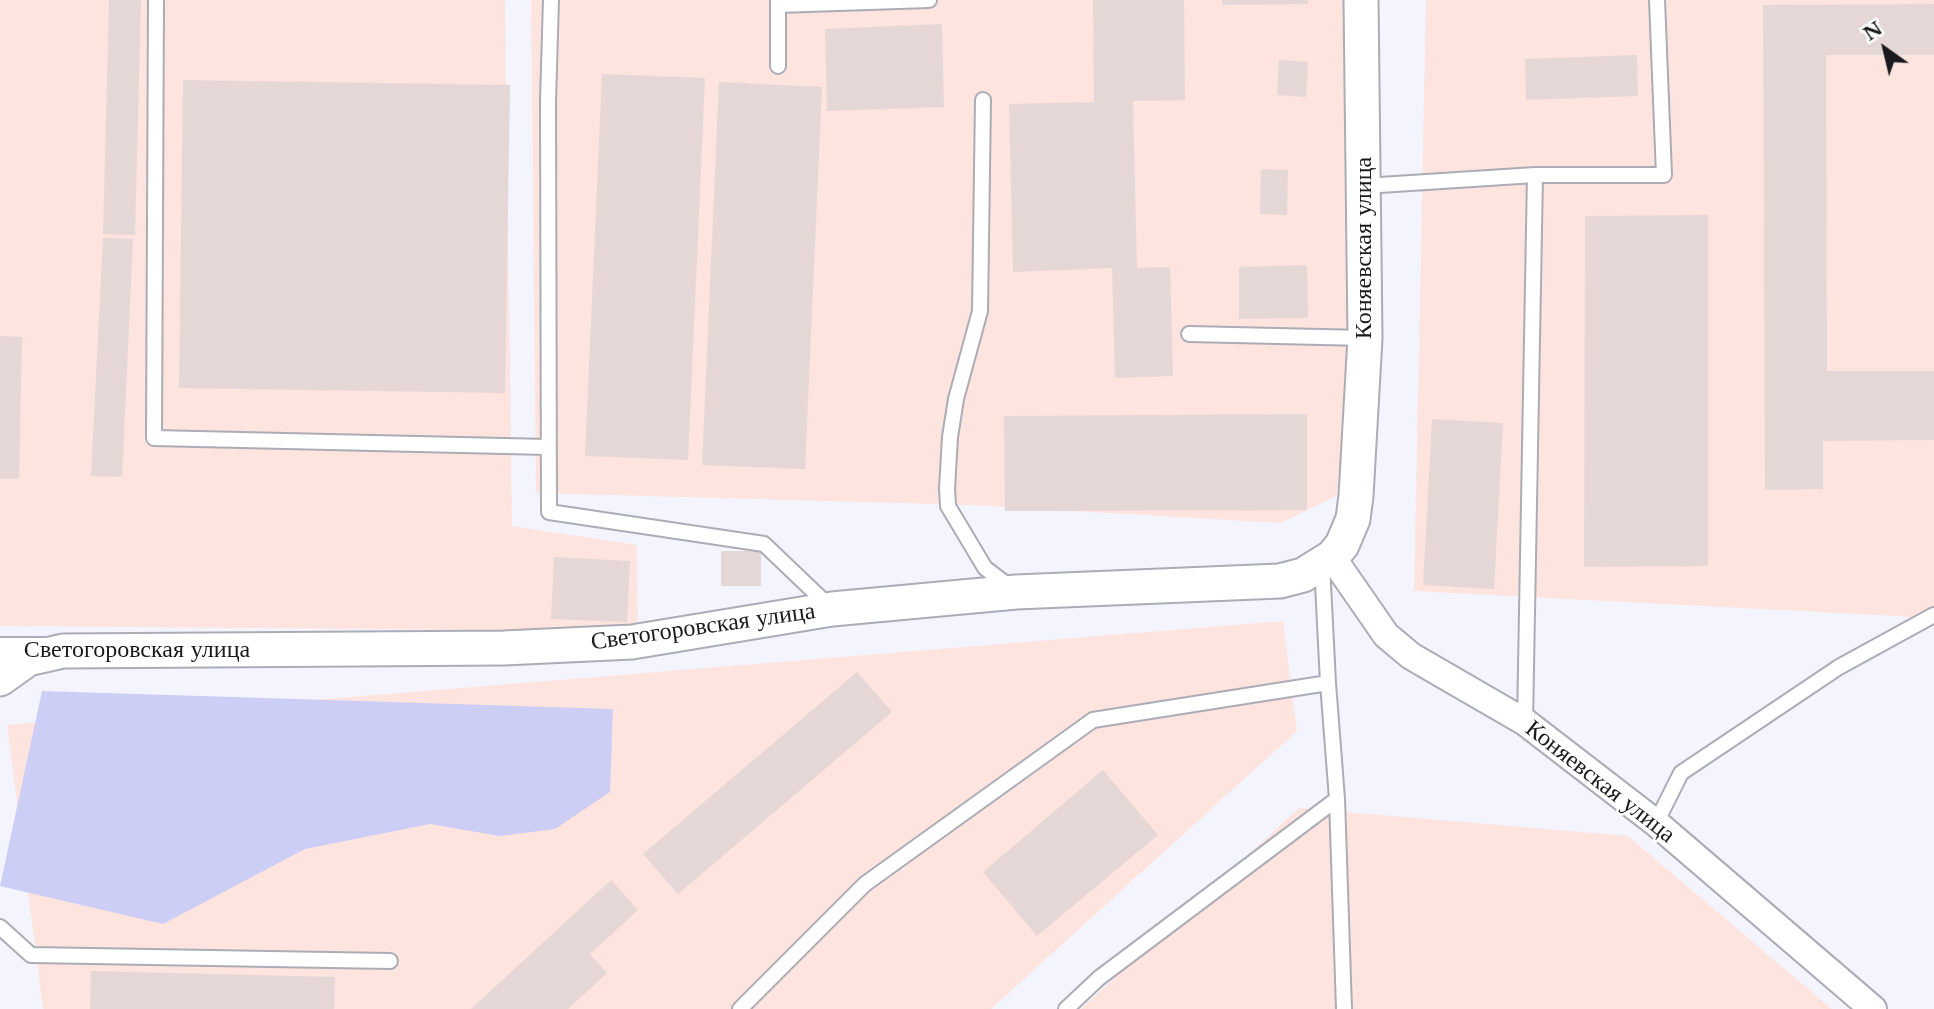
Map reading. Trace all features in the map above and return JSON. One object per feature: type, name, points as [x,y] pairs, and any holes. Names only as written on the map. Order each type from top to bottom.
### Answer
[{"type":"street","name":"Коняевская улица","points":[[1361,0],[1365,338],[1356,496],[1353,519],[1342,545],[1327,560],[1385,635],[1411,656],[1525,722],[1656,823],[1873,1009]]},
{"type":"street","name":"Светогоровская улица","points":[[0,651],[504,648],[632,642],[832,609],[1016,592],[1280,581],[1303,575],[1327,560]]},
{"type":"street","points":[[0,678],[28,659],[63,651]]},
{"type":"lane","points":[[156,0],[154,438],[548,447]]},
{"type":"lane","points":[[551,0],[548,101],[549,512],[764,544],[832,609]]},
{"type":"lane","points":[[778,66],[778,3],[929,0]]},
{"type":"lane","points":[[1364,187],[1535,175],[1664,176],[1657,0]]},
{"type":"lane","points":[[984,100],[980,311],[956,399],[950,437],[948,506],[985,568],[1016,592]]},
{"type":"lane","points":[[1525,722],[1535,175]]},
{"type":"lane","points":[[1189,334],[1365,338]]},
{"type":"lane","points":[[1327,560],[1328,683],[1338,799],[1344,1009]]},
{"type":"lane","points":[[1656,823],[1681,773],[1839,667],[1934,615]]},
{"type":"lane","points":[[740,1009],[865,884],[1093,720],[1328,683]]},
{"type":"lane","points":[[1066,1009],[1099,978],[1338,799]]},
{"type":"lane","points":[[0,927],[31,955],[390,961]]},
{"type":"shaded area","points":[[0,0],[505,0],[512,526],[637,545],[638,631],[0,626]]},
{"type":"shaded area","points":[[531,0],[1343,0],[1351,489],[1280,523],[971,505],[536,493]]},
{"type":"shaded area","points":[[1426,0],[1934,0],[1934,618],[1414,591]]},
{"type":"shaded area","points":[[1283,621],[1297,731],[991,1009],[43,1009],[7,725]]},
{"type":"shaded area","points":[[42,691],[613,709],[610,792],[555,829],[500,836],[430,824],[305,849],[163,924],[0,886]]},
{"type":"shaded area","points":[[1299,808],[1628,836],[1832,1009],[1081,1009]]},
{"type":"building","points":[[109,0],[141,0],[135,235],[103,234]]},
{"type":"building","points":[[1093,0],[1184,0],[1185,100],[1133,101],[1137,268],[1170,267],[1173,376],[1115,378],[1112,268],[1013,272],[1009,104],[1094,102]]},
{"type":"building","points":[[1222,0],[1308,0],[1308,4],[1222,5]]},
{"type":"building","points":[[1934,4],[1934,55],[1826,55],[1827,371],[1934,371],[1934,440],[1823,441],[1823,489],[1765,490],[1763,5]]},
{"type":"building","points":[[942,24],[944,107],[827,111],[825,29]]},
{"type":"building","points":[[1637,55],[1638,96],[1526,100],[1525,59]]},
{"type":"building","points":[[1279,60],[1308,62],[1306,97],[1277,95]]},
{"type":"building","points":[[602,74],[705,78],[688,460],[585,456]]},
{"type":"building","points":[[183,80],[510,85],[505,393],[179,388]]},
{"type":"building","points":[[719,82],[822,87],[805,469],[702,465]]},
{"type":"building","points":[[1261,169],[1288,170],[1287,215],[1260,214]]},
{"type":"building","points":[[1708,215],[1708,566],[1584,567],[1585,216]]},
{"type":"building","points":[[103,238],[133,239],[122,477],[91,476]]},
{"type":"building","points":[[1307,265],[1308,318],[1239,319],[1239,267]]},
{"type":"building","points":[[0,336],[22,337],[19,479],[0,479]]},
{"type":"building","points":[[1307,414],[1307,510],[1005,511],[1004,416]]},
{"type":"building","points":[[1432,419],[1503,423],[1494,589],[1423,585]]},
{"type":"building","points":[[721,551],[761,551],[761,586],[721,586]]},
{"type":"building","points":[[554,557],[630,561],[627,622],[551,619]]},
{"type":"building","points":[[857,672],[892,712],[678,894],[643,854]]},
{"type":"building","points":[[1103,770],[1158,835],[1037,936],[983,872]]},
{"type":"building","points":[[611,880],[638,910],[590,954],[607,973],[568,1009],[471,1009]]},
{"type":"building","points":[[91,971],[335,977],[334,1009],[90,1009]]}]
